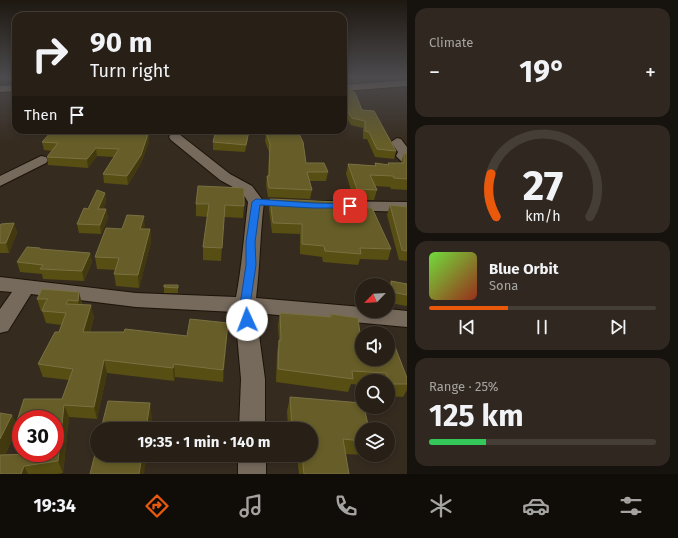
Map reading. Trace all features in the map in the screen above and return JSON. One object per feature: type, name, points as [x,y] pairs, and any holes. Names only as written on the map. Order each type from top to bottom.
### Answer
[{"type":"street","points":[[175,137],[214,169],[247,189],[263,202],[251,242],[251,265],[245,305],[253,379],[252,422]]},
{"type":"street","points":[[398,142],[404,152],[403,156],[407,159]]},
{"type":"street","points":[[0,182],[41,160]]},
{"type":"street","points":[[306,205],[407,207]]},
{"type":"street","points":[[0,284],[136,300],[245,305],[407,319]]},
{"type":"street","points":[[0,325],[26,286]]},
{"type":"street","points":[[252,462],[252,474]]},
{"type":"building","points":[[347,99],[358,99],[362,110],[374,111],[396,151],[377,149],[369,132],[365,131],[365,121],[352,118],[347,110]]},
{"type":"building","points":[[49,134],[148,134],[141,155],[127,176],[103,174],[119,149],[96,148],[87,159],[47,157],[58,143],[42,142]]},
{"type":"building","points":[[215,134],[248,134],[246,145],[213,142]]},
{"type":"building","points":[[266,134],[299,134],[303,142],[306,163],[324,163],[328,172],[307,172],[312,190],[269,188],[267,176],[269,176],[270,144]]},
{"type":"building","points":[[404,153],[407,154],[407,179],[394,178],[393,176],[370,175],[377,190],[357,189],[348,164],[376,166],[375,163],[389,165],[388,163],[404,163]]},
{"type":"building","points":[[198,186],[244,188],[244,206],[225,205],[222,248],[203,247],[209,204],[196,204]]},
{"type":"building","points":[[97,190],[105,193],[98,209],[106,209],[100,225],[77,224],[84,208],[88,209]]},
{"type":"building","points":[[270,199],[340,202],[341,207],[372,208],[391,249],[360,248],[361,254],[325,251],[324,246],[302,244],[302,224],[273,223]]},
{"type":"building","points":[[390,205],[407,207],[407,251],[402,250]]},
{"type":"building","points":[[127,215],[144,216],[140,229],[150,229],[138,275],[114,274],[119,258],[95,257],[106,228],[122,229]]},
{"type":"building","points":[[14,223],[6,243],[0,243],[1,224]]},
{"type":"building","points":[[27,247],[90,253],[82,271],[40,269],[43,265],[17,262]]},
{"type":"building","points":[[395,282],[407,284],[407,295],[395,293]]},
{"type":"building","points":[[164,285],[178,285],[178,288],[164,287]]},
{"type":"building","points":[[42,289],[79,292],[78,301],[68,300],[66,304],[91,305],[83,332],[124,332],[125,329],[187,336],[190,319],[228,323],[223,370],[174,364],[173,368],[104,360],[94,407],[64,405],[63,410],[20,410],[24,399],[62,399],[73,369],[38,364],[55,332],[59,332],[66,313],[42,311],[48,299],[37,299]]},
{"type":"building","points":[[280,313],[331,317],[331,314],[358,318],[359,326],[355,326],[355,366],[395,366],[395,347],[407,378],[407,384],[395,384],[395,374],[352,371],[353,379],[278,369],[279,340],[281,340]]},
{"type":"building","points":[[290,397],[355,402],[355,414],[366,414],[367,422],[355,422],[355,440],[343,439],[349,474],[304,474],[303,462],[318,462],[318,422],[292,422]]},
{"type":"building","points":[[108,401],[150,403],[147,422],[103,422]]},
{"type":"building","points":[[0,413],[12,415],[0,439]]},
{"type":"building","points":[[0,455],[12,455],[12,462],[51,462],[24,466],[21,474],[0,474]]},
{"type":"building","points":[[93,462],[141,462],[139,474],[90,474]]},
{"type":"route","points":[[247,320],[245,305],[251,265],[251,242],[256,202],[313,206],[350,206]]}]
